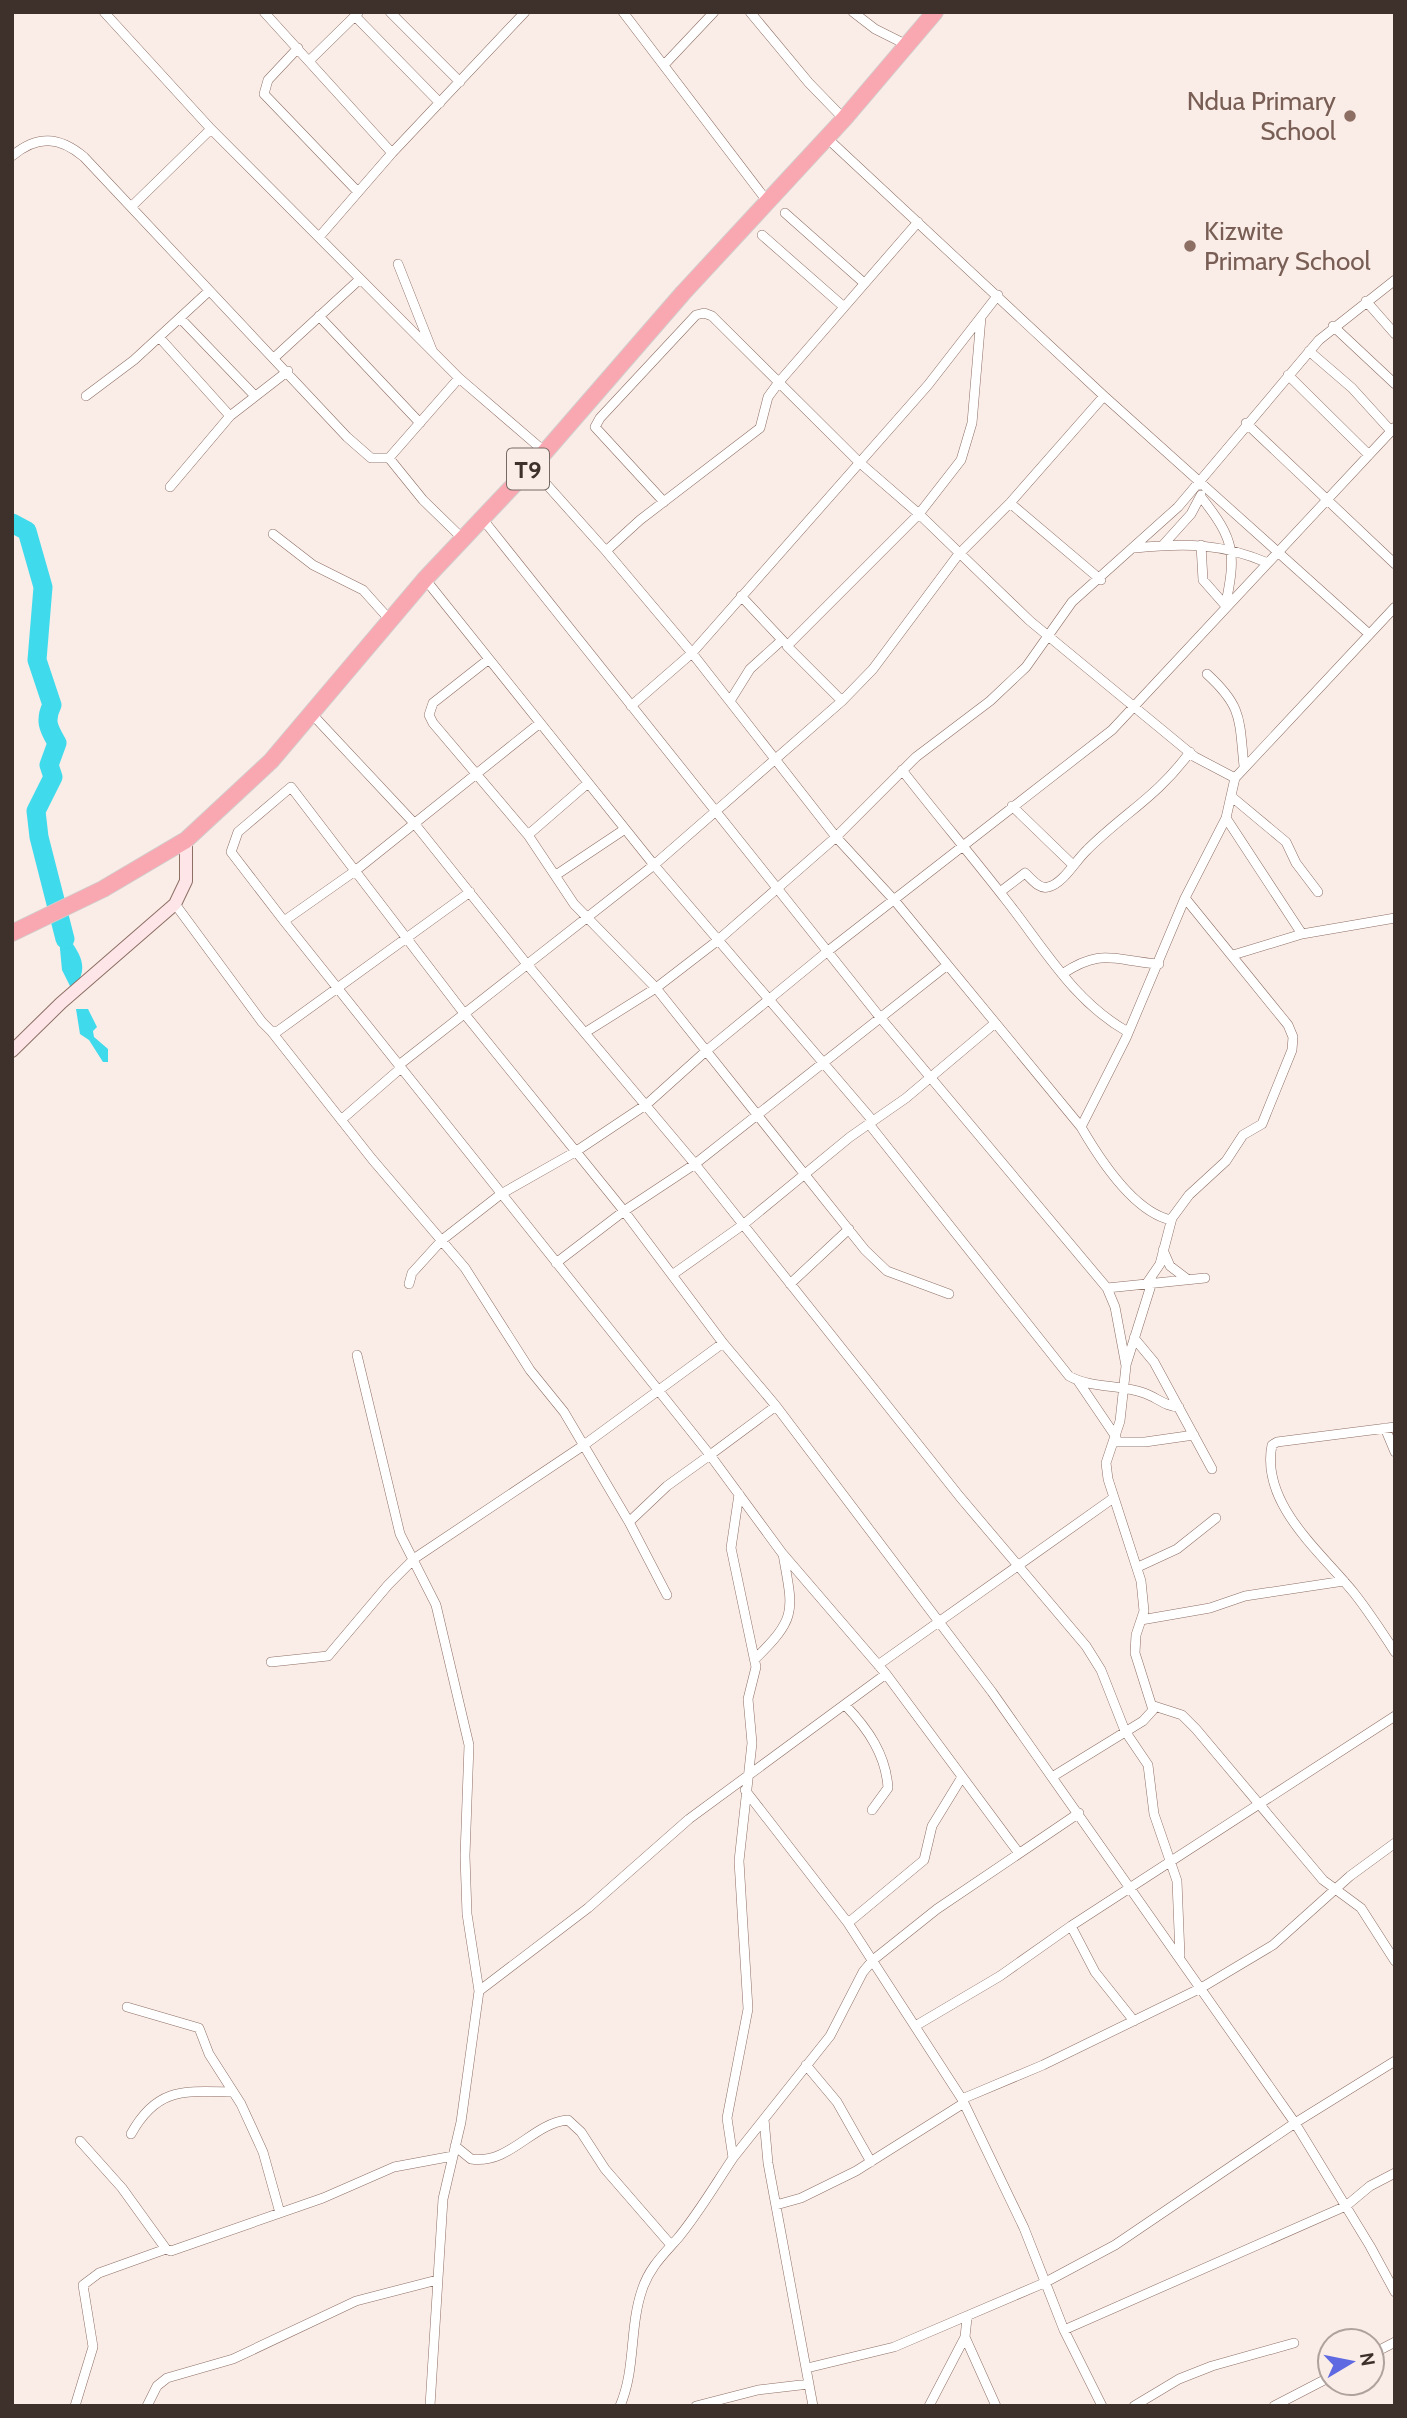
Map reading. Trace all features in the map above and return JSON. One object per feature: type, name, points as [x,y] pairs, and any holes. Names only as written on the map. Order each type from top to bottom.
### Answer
[{"type":"highway","name":"T9","points":[[12,933],[94,893],[186,840],[271,761],[425,579],[545,452],[767,201],[844,119],[905,44],[935,12]]},
{"type":"main road","points":[[12,1051],[61,1003],[175,904],[186,881],[186,840]]},
{"type":"street","points":[[104,12],[211,129],[458,378],[545,452]]},
{"type":"street","points":[[264,12],[392,153]]},
{"type":"street","points":[[390,12],[460,82]]},
{"type":"street","points":[[320,236],[392,153],[525,12]]},
{"type":"street","points":[[622,12],[767,201]]},
{"type":"street","points":[[664,65],[713,12]]},
{"type":"street","points":[[750,12],[808,83],[844,119]]},
{"type":"street","points":[[853,12],[875,29],[905,44]]},
{"type":"street","points":[[310,60],[357,14],[440,103]]},
{"type":"street","points":[[298,48],[268,80],[264,94],[358,191]]},
{"type":"street","points":[[132,206],[211,129]]},
{"type":"street","points":[[827,138],[1104,396],[1368,633]]},
{"type":"street","points":[[12,156],[38,140],[66,143],[84,157],[362,451],[378,460],[389,458],[458,378]]},
{"type":"street","points":[[785,213],[864,283]]},
{"type":"street","points":[[606,551],[760,428],[768,397],[918,222]]},
{"type":"street","points":[[762,234],[844,307]]},
{"type":"street","points":[[398,264],[434,354]]},
{"type":"street","points":[[275,357],[360,279]]},
{"type":"street","points":[[586,1032],[656,988],[717,941],[836,837],[902,771],[990,701],[1026,667],[1072,602],[1101,580],[1201,483],[1246,423],[1333,326],[1395,280]]},
{"type":"street","points":[[86,396],[134,360],[209,291]]},
{"type":"street","points":[[631,706],[692,653],[928,385],[998,295]]},
{"type":"street","points":[[1366,301],[1395,334]]},
{"type":"street","points":[[664,502],[595,427],[600,418],[696,315],[704,313],[712,316],[859,462],[919,514],[958,555],[1048,635],[1190,752],[1235,778]]},
{"type":"street","points":[[319,316],[420,423]]},
{"type":"street","points":[[730,701],[750,669],[785,643],[919,514],[961,460],[967,445],[976,394],[981,317]]},
{"type":"street","points":[[180,318],[254,395]]},
{"type":"street","points":[[1333,326],[1395,384]]},
{"type":"street","points":[[159,337],[229,416]]},
{"type":"street","points":[[409,1284],[412,1273],[442,1240],[501,1194],[575,1152],[647,1104],[769,999],[1112,730],[1136,706],[1393,429],[1309,351]]},
{"type":"street","points":[[170,487],[229,416],[288,371]]},
{"type":"street","points":[[1288,375],[1369,455]]},
{"type":"street","points":[[341,1120],[463,1012],[654,865],[842,701],[881,659],[958,555],[1010,503],[1104,396]]},
{"type":"street","points":[[1246,423],[1395,564]]},
{"type":"street","points":[[389,458],[424,500],[463,538]]},
{"type":"street","points":[[531,467],[692,653],[836,837],[895,901],[1080,1127],[1101,1162],[1156,1217],[1170,1266],[1187,1279]]},
{"type":"street","points":[[1163,545],[1191,514],[1201,496],[1201,483]]},
{"type":"street","points":[[1201,496],[1214,513],[1233,548],[1225,607]]},
{"type":"street","points":[[1010,503],[1101,580]]},
{"type":"street","points":[[481,517],[777,891],[1107,1288],[1115,1307],[1126,1366]]},
{"type":"street","points":[[273,534],[313,565],[363,590],[389,620]]},
{"type":"street","points":[[1135,548],[1163,545],[1233,548],[1268,563]]},
{"type":"street","points":[[1201,545],[1203,580],[1225,607]]},
{"type":"street","points":[[425,579],[654,865],[823,1061],[1052,1358],[1078,1381],[1114,1439]]},
{"type":"street","points":[[741,597],[842,701]]},
{"type":"street","points":[[1080,1127],[1128,1032],[1185,898],[1226,818],[1235,778],[1395,607]]},
{"type":"street","points":[[489,659],[429,708],[433,723],[528,835],[574,904],[656,988],[803,1176],[849,1229],[887,1271],[949,1294]]},
{"type":"street","points":[[1207,674],[1232,699],[1242,738],[1244,766]]},
{"type":"street","points":[[310,712],[414,823],[526,963],[647,1104],[960,1497],[1086,1646],[1101,1670],[1125,1731],[1148,1765],[1154,1814],[1173,1862],[1180,1959]]},
{"type":"street","points":[[284,920],[355,872],[540,723]]},
{"type":"street","points":[[1000,892],[1025,873],[1041,887],[1048,887],[1088,848],[1163,786],[1190,752]]},
{"type":"street","points":[[902,771],[1087,1005],[1128,1032]]},
{"type":"street","points":[[528,835],[588,783]]},
{"type":"street","points":[[1018,1853],[886,1674],[782,1553],[709,1455],[231,852],[238,832],[290,787],[463,1012],[624,1211],[723,1343],[776,1406],[940,1621],[1079,1813],[1295,2123],[1394,2290]]},
{"type":"street","points":[[1232,797],[1286,842],[1299,868],[1318,892]]},
{"type":"street","points":[[1012,806],[1073,865]]},
{"type":"street","points":[[1226,818],[1303,934]]},
{"type":"street","points":[[556,875],[625,829]]},
{"type":"street","points":[[271,1031],[278,1031],[340,988],[470,892]]},
{"type":"street","points":[[1052,1777],[1150,1715],[1154,1706],[1135,1653],[1144,1602],[1138,1567],[1112,1499],[1107,1463],[1114,1439],[1126,1366],[1171,1220],[1189,1195],[1226,1161],[1243,1135],[1262,1124],[1292,1050],[1293,1037],[1289,1026],[1185,898]]},
{"type":"street","points":[[175,904],[341,1120],[465,1268],[530,1370],[564,1412],[629,1522],[667,1595]]},
{"type":"street","points":[[1233,955],[1303,934],[1395,918]]},
{"type":"street","points":[[1062,974],[1083,960],[1100,956],[1159,964]]},
{"type":"street","points":[[556,1264],[624,1211],[695,1164],[758,1116],[879,1016],[946,966]]},
{"type":"street","points":[[672,1275],[744,1224],[994,1024]]},
{"type":"street","points":[[1156,1217],[1171,1220]]},
{"type":"street","points":[[790,1284],[849,1229]]},
{"type":"street","points":[[1107,1288],[1205,1278]]},
{"type":"street","points":[[1134,1338],[1154,1362],[1212,1469]]},
{"type":"street","points":[[271,1662],[317,1660],[328,1656],[387,1585],[415,1558],[584,1445],[723,1343]]},
{"type":"street","points":[[357,1355],[400,1534],[415,1558],[436,1605],[468,1732],[470,1762],[465,1856],[466,1902],[479,1991],[470,2044],[467,2085],[443,2199],[430,2406]]},
{"type":"street","points":[[1078,1381],[1146,1393],[1167,1405],[1179,1407]]},
{"type":"street","points":[[629,1522],[667,1486],[776,1406]]},
{"type":"street","points":[[1395,1452],[1390,1427],[1277,1442],[1272,1446],[1271,1468],[1278,1493],[1315,1548],[1344,1581],[1395,1652]]},
{"type":"street","points":[[1114,1439],[1144,1442],[1194,1435]]},
{"type":"street","points":[[733,2158],[727,2118],[749,1991],[740,1892],[745,1790],[752,1743],[748,1699],[755,1659],[731,1548],[739,1494]]},
{"type":"street","points":[[878,1665],[1017,1563],[1112,1499]]},
{"type":"street","points":[[1138,1567],[1177,1549],[1216,1518]]},
{"type":"street","points":[[755,1659],[790,1618],[790,1590],[782,1553]]},
{"type":"street","points":[[1140,1620],[1210,1608],[1245,1596],[1344,1581]]},
{"type":"street","points":[[479,1991],[589,1908],[661,1843],[747,1775],[846,1706],[886,1674]]},
{"type":"street","points":[[846,1706],[865,1727],[884,1762],[888,1788],[872,1810]]},
{"type":"street","points":[[1154,1706],[1182,1715],[1324,1881],[1361,1908],[1395,1961]]},
{"type":"street","points":[[917,2025],[1000,1976],[1071,1926],[1395,1716]]},
{"type":"street","points":[[848,1923],[924,1860],[932,1826],[962,1777]]},
{"type":"street","points":[[745,1790],[848,1923],[917,2025],[963,2101],[1024,2228],[1064,2330],[1102,2406]]},
{"type":"street","points":[[620,2406],[632,2365],[634,2323],[649,2271],[733,2158],[830,2036],[873,1959],[900,1936],[1079,1813]]},
{"type":"street","points":[[776,2204],[801,2198],[871,2162],[963,2101],[1043,2066],[1201,1988],[1273,1945],[1336,1889],[1395,1843]]},
{"type":"street","points":[[1071,1926],[1095,1972],[1134,2021]]},
{"type":"street","points":[[127,2007],[199,2028],[209,2054],[263,2152],[280,2213]]},
{"type":"street","points":[[807,2368],[894,2347],[1044,2283],[1115,2245],[1295,2123],[1395,2061]]},
{"type":"street","points":[[806,2066],[837,2102],[871,2162]]},
{"type":"street","points":[[131,2134],[143,2112],[171,2095],[190,2091],[232,2092]]},
{"type":"street","points":[[764,2119],[776,2204],[813,2406]]},
{"type":"street","points":[[75,2406],[93,2347],[83,2286],[99,2273],[166,2249],[177,2250],[280,2213],[394,2167],[454,2151],[471,2160],[500,2156],[540,2130],[568,2120],[581,2132],[606,2169],[670,2245]]},
{"type":"street","points":[[80,2141],[122,2188],[166,2249]]},
{"type":"street","points":[[1064,2330],[1346,2206],[1370,2186],[1395,2173]]},
{"type":"street","points":[[147,2406],[156,2386],[167,2378],[233,2359],[356,2301],[437,2280]]},
{"type":"street","points":[[929,2406],[965,2337],[967,2318]]},
{"type":"street","points":[[965,2337],[996,2406]]},
{"type":"street","points":[[1134,2406],[1179,2379],[1294,2343]]},
{"type":"street","points":[[696,2406],[758,2390],[809,2384]]},
{"type":"street","points":[[1274,2406],[1316,2384]]},
{"type":"water","points":[[59,938],[70,940],[80,956],[82,973],[76,985],[70,986],[62,970]]},
{"type":"water","points":[[76,1009],[88,1009],[97,1027],[93,1031],[94,1037],[108,1049],[108,1062],[103,1062],[89,1040],[80,1034]]},
{"type":"waterway","points":[[12,523],[27,531],[43,587],[37,660],[52,705],[48,725],[57,743],[49,765],[53,777],[36,811],[39,837],[65,939]]},
{"type":"place","name":"Ndua Primary School","points":[[1350,116]]},
{"type":"place","name":"Kizwite Primary School","points":[[1190,246]]}]
